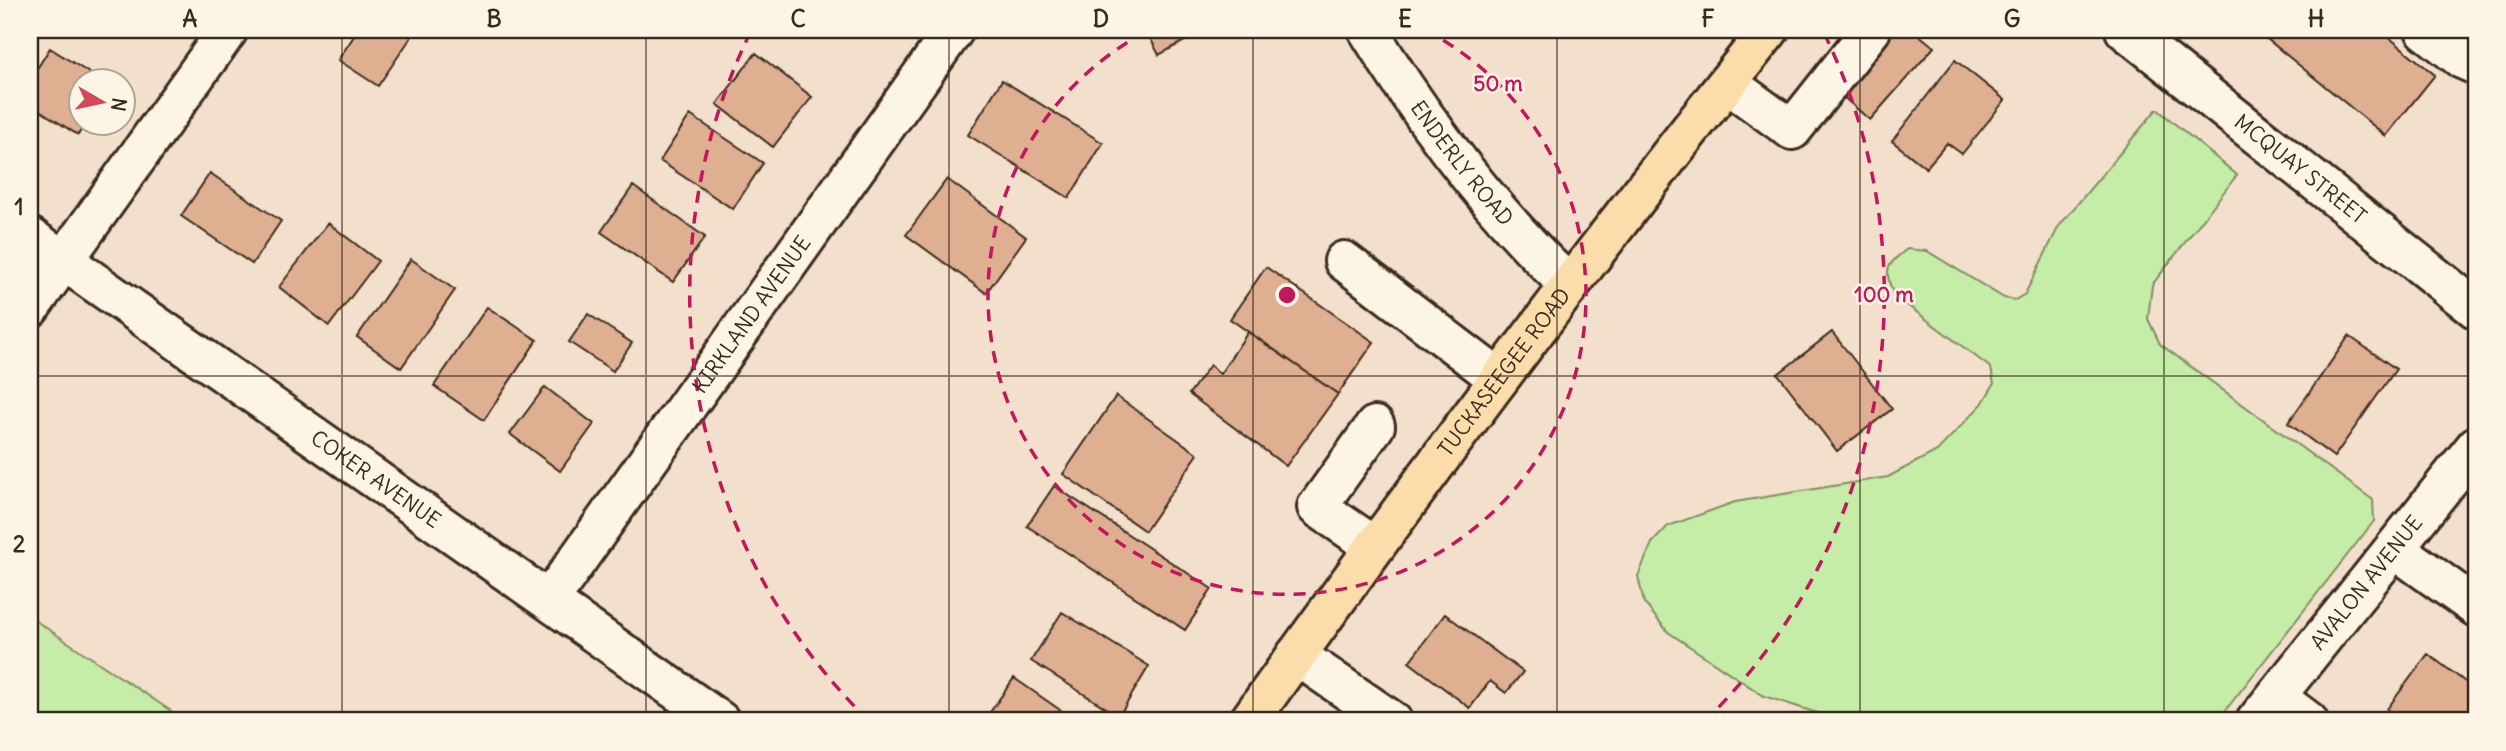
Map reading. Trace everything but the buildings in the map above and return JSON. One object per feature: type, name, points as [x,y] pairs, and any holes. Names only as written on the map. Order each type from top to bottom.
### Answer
[{"type":"main road","name":"TUCKASEEGEE ROAD","points":[[1249,721],[1374,546],[1569,285],[1769,30]]},
{"type":"street","points":[[30,307],[228,30]]},
{"type":"street","name":"KIRKLAND AVENUE","points":[[549,600],[954,30]]},
{"type":"street","name":"ENDERLY ROAD","points":[[1368,30],[1410,99],[1532,250],[1569,285]]},
{"type":"street","points":[[1727,83],[1792,130],[1871,30]]},
{"type":"street","name":"MCQUAY STREET","points":[[2125,30],[2476,309]]},
{"type":"street","points":[[2425,30],[2462,59],[2476,65]]},
{"type":"street","name":"COKER AVENUE","points":[[30,237],[720,721]]},
{"type":"street","points":[[1344,261],[1499,379]]},
{"type":"street","points":[[1374,546],[1317,507],[1375,426]]},
{"type":"street","name":"AVALON AVENUE","points":[[2266,709],[2476,446]]},
{"type":"street","points":[[2395,549],[2476,607]]},
{"type":"street","points":[[1296,655],[1392,721]]},
{"type":"street","points":[[2266,709],[2308,721]]},
{"type":"green space","points":[[2157,109],[2237,175],[2152,285],[2148,319],[2160,344],[2373,500],[2374,521],[2217,721],[1842,721],[1764,696],[1668,632],[1644,603],[1638,576],[1652,543],[1668,526],[1735,502],[1888,477],[1937,451],[1982,404],[1994,384],[1991,368],[1894,295],[1888,280],[1888,269],[1895,259],[1907,249],[1927,251],[2004,298],[2015,300],[2025,294],[2059,226]]},
{"type":"green space","points":[[30,617],[186,721],[30,721]]}]
